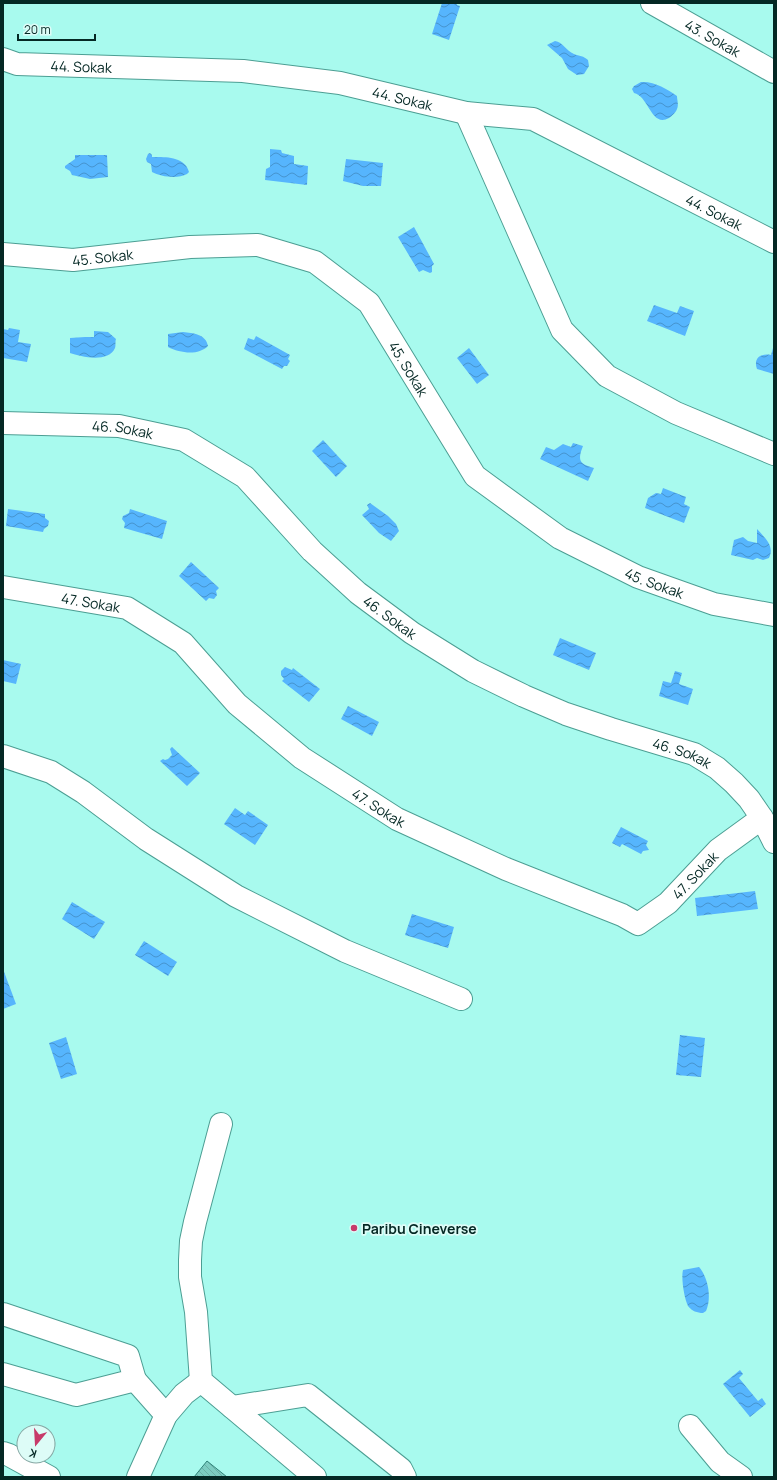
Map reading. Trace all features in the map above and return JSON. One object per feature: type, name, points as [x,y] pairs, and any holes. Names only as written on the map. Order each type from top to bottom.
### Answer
[{"type":"street","name":"43. Sokak","points":[[652,3],[774,72]]},
{"type":"street","name":"44. Sokak","points":[[3,59],[17,64],[243,71],[340,83],[466,113],[532,119],[774,242]]},
{"type":"street","points":[[466,113],[562,330],[607,376],[676,413],[774,454]]},
{"type":"street","name":"45. Sokak","points":[[3,254],[73,260],[190,247],[258,245],[315,262],[368,303],[476,476],[560,538],[638,576],[714,604],[774,615]]},
{"type":"street","name":"46. Sokak","points":[[3,423],[119,426],[184,440],[245,477],[312,551],[358,593],[412,633],[473,671],[531,699],[566,714],[610,729],[694,754],[717,768],[734,783],[762,818],[774,842]]},
{"type":"street","name":"47. Sokak","points":[[3,586],[127,608],[183,643],[237,704],[302,758],[397,819],[506,869],[614,912],[638,924],[668,903],[718,850],[762,818]]},
{"type":"street","points":[[3,756],[51,772],[82,792],[146,839],[236,896],[345,951],[461,998]]},
{"type":"street","points":[[221,1124],[191,1241],[190,1277],[196,1312],[201,1381],[315,1477]]},
{"type":"street","points":[[3,1314],[128,1356],[135,1380],[166,1415]]},
{"type":"street","points":[[3,1374],[76,1395],[135,1380]]},
{"type":"street","points":[[138,1477],[166,1415],[184,1394],[201,1381]]},
{"type":"street","points":[[232,1407],[308,1395],[401,1468],[405,1477]]},
{"type":"street","points":[[690,1426],[720,1462],[741,1477]]},
{"type":"street","points":[[3,1453],[49,1477]]},
{"type":"water","points":[[442,3],[457,3],[457,5],[460,6],[449,40],[432,34]]},
{"type":"water","points":[[555,41],[560,43],[571,53],[588,60],[589,66],[584,74],[577,75],[568,69],[562,58],[547,45]]},
{"type":"water","points":[[641,82],[655,84],[665,88],[677,96],[678,107],[673,115],[663,120],[658,119],[654,115],[639,95],[634,93],[632,89]]},
{"type":"water","points":[[270,149],[281,150],[282,153],[294,156],[294,164],[308,166],[307,185],[265,180],[266,169],[270,167]]},
{"type":"water","points":[[150,153],[152,157],[174,158],[179,160],[187,167],[189,172],[183,176],[174,177],[156,174],[152,172],[151,164],[147,162],[146,159]]},
{"type":"water","points":[[75,155],[107,155],[108,177],[90,179],[72,175],[70,171],[65,168],[65,166],[75,159]]},
{"type":"water","points":[[346,159],[383,163],[381,186],[363,186],[343,181]]},
{"type":"water","points":[[414,227],[434,264],[432,266],[432,272],[430,273],[423,270],[419,272],[398,237]]},
{"type":"water","points":[[654,305],[677,313],[680,306],[694,311],[685,336],[647,321]]},
{"type":"water","points":[[9,328],[20,330],[18,342],[31,344],[27,362],[3,358],[3,329],[8,330]]},
{"type":"water","points":[[94,331],[108,332],[116,339],[115,347],[112,353],[107,356],[94,358],[70,353],[70,338],[94,337]]},
{"type":"water","points":[[183,332],[202,337],[207,342],[208,346],[194,352],[183,352],[168,347],[168,334]]},
{"type":"water","points":[[256,336],[290,355],[288,359],[290,361],[287,366],[284,366],[282,369],[244,349],[248,338],[254,340]]},
{"type":"water","points":[[469,348],[489,375],[477,384],[457,358]]},
{"type":"water","points":[[773,348],[774,374],[757,369],[757,359],[764,355],[771,355]]},
{"type":"water","points":[[323,440],[347,466],[336,477],[312,451]]},
{"type":"water","points":[[573,443],[583,446],[580,455],[581,461],[594,468],[588,481],[540,459],[546,447],[554,450],[563,444],[571,447]]},
{"type":"water","points":[[663,488],[686,497],[684,504],[690,507],[684,523],[645,508],[648,498],[656,493],[661,494]]},
{"type":"water","points":[[370,503],[396,524],[399,531],[391,541],[379,533],[362,515],[369,509],[367,505]]},
{"type":"water","points":[[8,509],[45,514],[45,518],[49,521],[48,526],[43,532],[6,526]]},
{"type":"water","points":[[130,509],[167,521],[162,539],[124,528],[125,523],[122,519],[123,516],[129,513]]},
{"type":"water","points":[[757,529],[770,546],[771,554],[769,558],[763,560],[757,558],[753,560],[731,555],[734,540],[743,537],[748,541],[757,543]]},
{"type":"water","points":[[191,562],[219,588],[216,591],[217,595],[214,599],[209,598],[206,601],[179,576]]},
{"type":"water","points":[[560,638],[596,653],[589,670],[553,655]]},
{"type":"water","points":[[3,660],[21,664],[16,684],[3,681]]},
{"type":"water","points":[[285,667],[292,670],[293,668],[320,689],[309,702],[282,681],[284,679],[281,675],[281,671]]},
{"type":"water","points":[[675,671],[682,673],[679,684],[693,689],[688,705],[659,696],[663,681],[671,683]]},
{"type":"water","points":[[348,706],[379,722],[372,736],[341,719]]},
{"type":"water","points":[[172,747],[200,773],[187,786],[160,761],[163,759],[168,759],[172,755],[170,749]]},
{"type":"water","points":[[235,808],[245,815],[248,811],[268,825],[255,845],[224,824]]},
{"type":"water","points":[[621,827],[648,841],[646,845],[649,850],[643,851],[641,854],[622,844],[620,847],[612,843]]},
{"type":"water","points":[[755,891],[758,909],[697,916],[695,898]]},
{"type":"water","points":[[72,902],[105,922],[94,939],[62,919]]},
{"type":"water","points":[[412,914],[454,927],[448,948],[405,935]]},
{"type":"water","points":[[144,941],[177,962],[168,976],[135,955]]},
{"type":"water","points":[[3,969],[16,1004],[3,1009]]},
{"type":"water","points":[[680,1035],[705,1038],[701,1077],[676,1075]]},
{"type":"water","points":[[66,1037],[77,1074],[61,1079],[49,1043]]},
{"type":"water","points":[[699,1267],[705,1276],[709,1294],[708,1306],[706,1311],[703,1313],[699,1313],[688,1306],[685,1298],[682,1274],[683,1270]]},
{"type":"water","points":[[740,1370],[743,1374],[739,1378],[758,1401],[762,1398],[766,1404],[750,1417],[723,1384]]},
{"type":"building","points":[[207,1461],[227,1477],[194,1477]]},
{"type":"place","name":"Paribu Cineverse","points":[[354,1228]]}]
